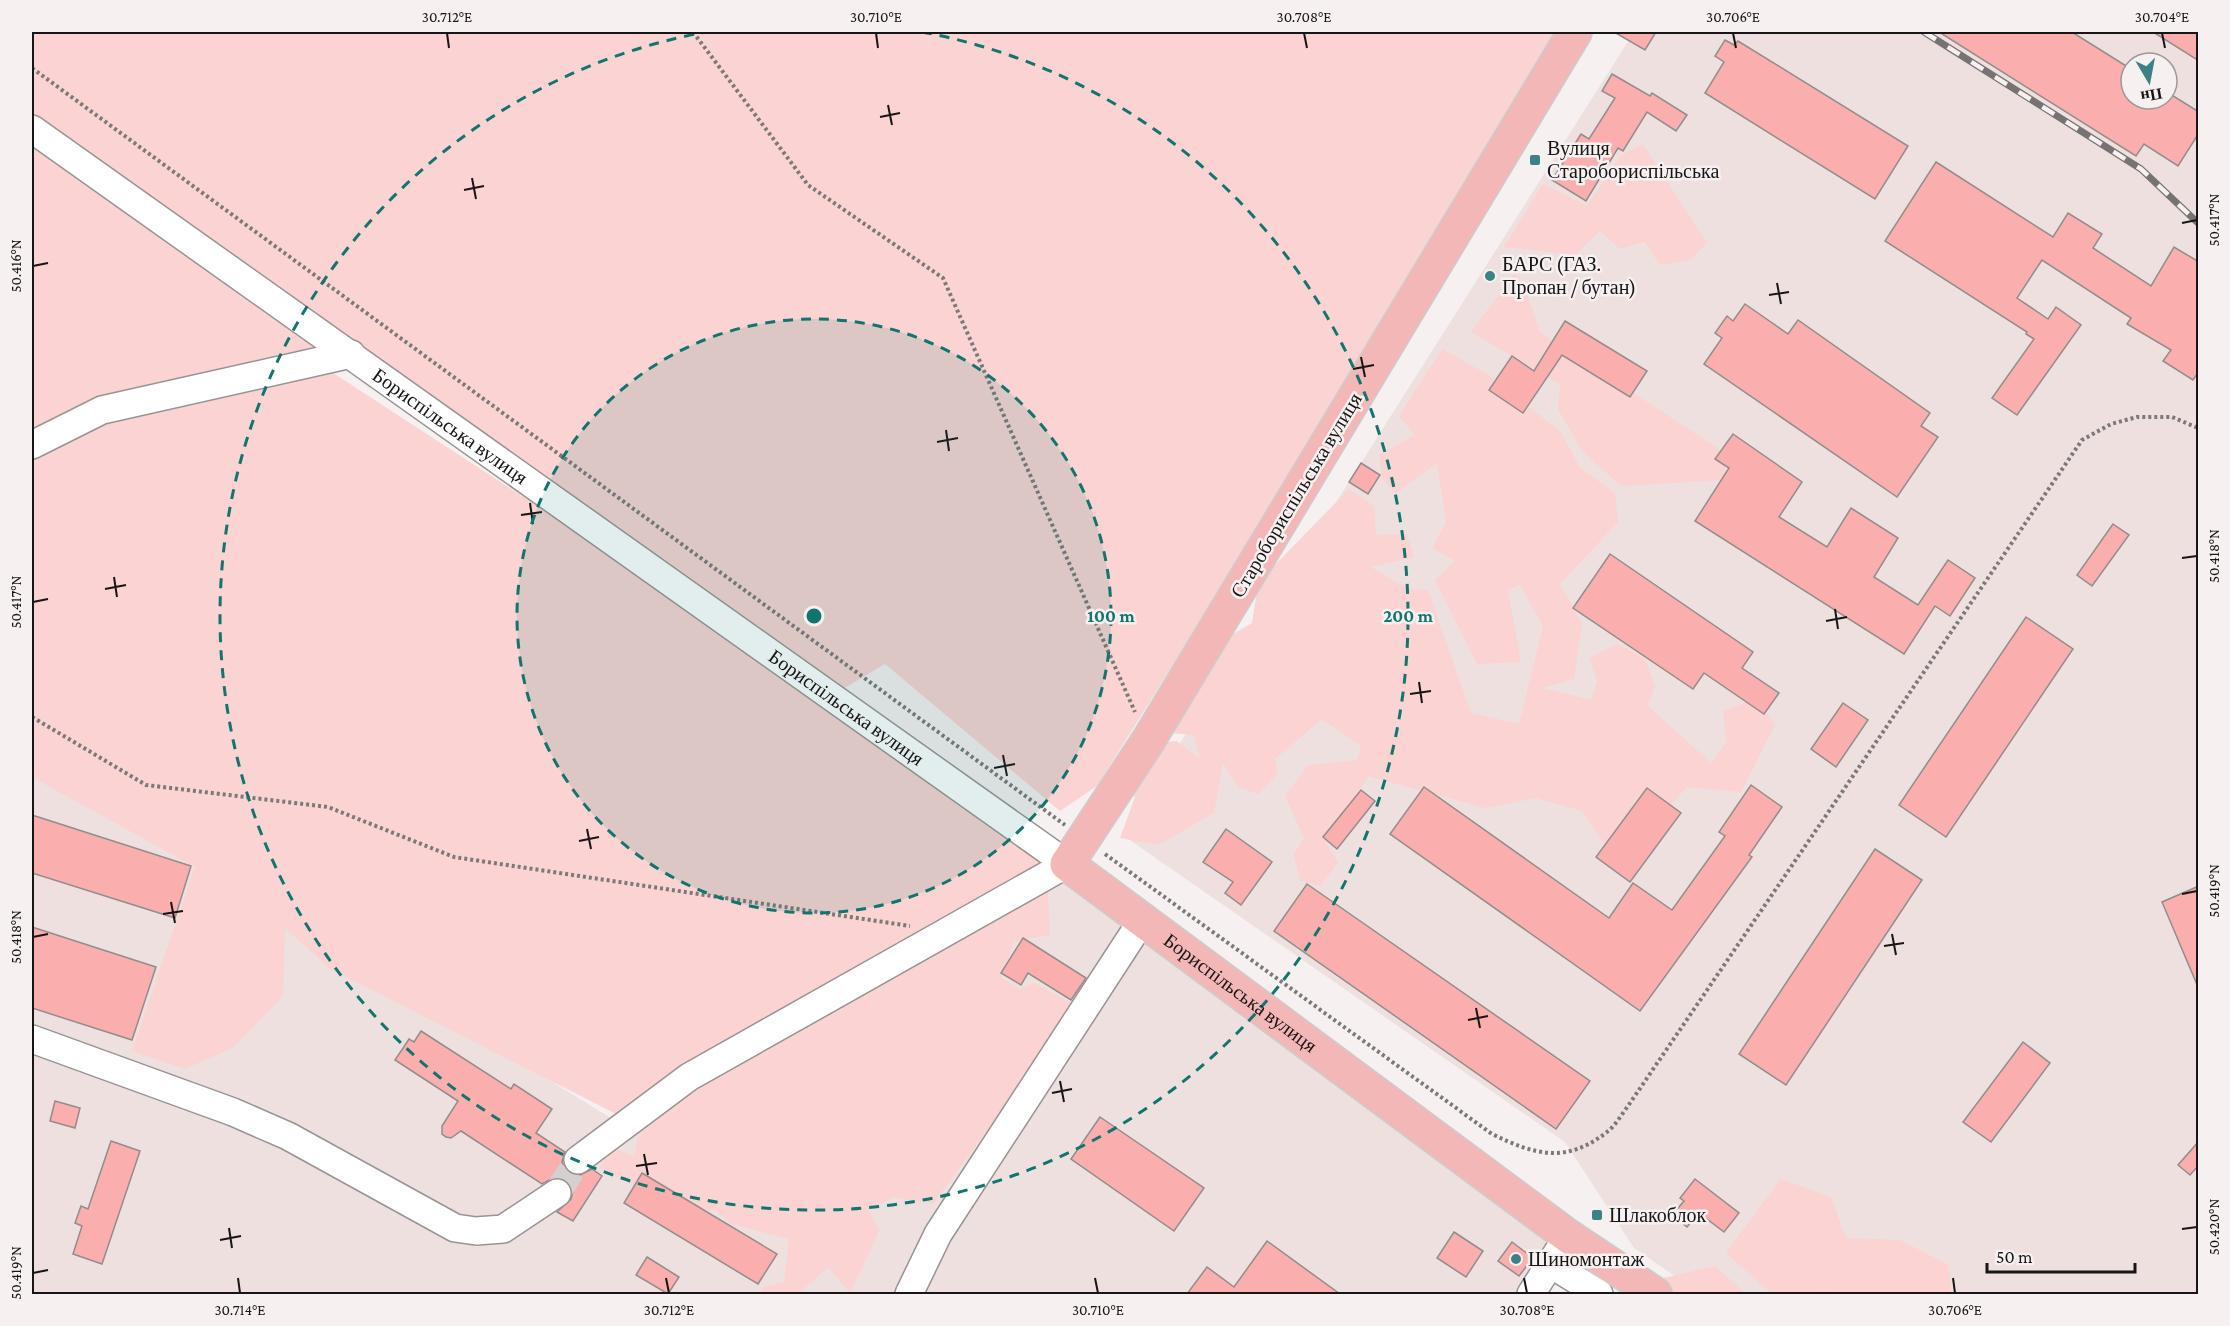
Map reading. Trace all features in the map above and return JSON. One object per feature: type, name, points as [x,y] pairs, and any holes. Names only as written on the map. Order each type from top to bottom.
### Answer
[{"type":"main road","name":"Старобориспільська вулиця","points":[[1068,864],[1148,741],[1575,32]]},
{"type":"main road","name":"Бориспільська вулиця","points":[[1068,864],[1568,1236],[1655,1294]]},
{"type":"street","name":"Бориспільська вулиця","points":[[32,129],[1068,864]]},
{"type":"street","points":[[32,445],[102,410],[351,354]]},
{"type":"street","points":[[578,1160],[689,1077],[1068,864]]},
{"type":"street","points":[[909,1294],[938,1234],[1143,919]]},
{"type":"street","points":[[32,1039],[244,1117],[288,1136],[455,1228],[476,1231],[503,1229],[557,1193]]},
{"type":"street","points":[[1531,1294],[1568,1236]]},
{"type":"street","points":[[1551,1264],[1599,1294]]},
{"type":"path","points":[[693,32],[808,185],[943,278],[1148,741]]},
{"type":"path","points":[[32,717],[146,785],[328,807],[454,857],[947,932]]},
{"type":"shaded area","points":[[32,32],[1568,32],[1097,786],[1060,811],[885,664],[838,692],[320,349],[32,436]]},
{"type":"shaded area","points":[[1634,32],[2198,32],[2198,1294],[1701,1294],[1634,1248],[1565,1142],[1121,834],[1349,482]]},
{"type":"shaded area","points":[[1643,144],[1707,243],[1690,260],[1660,265],[1645,242],[1620,249],[1600,231],[1575,255],[1504,247],[1543,184],[1587,206],[1620,156]]},
{"type":"shaded area","points":[[1515,273],[1525,288],[1540,332],[1719,449],[1729,480],[1621,486],[1582,451],[1558,409],[1560,384],[1471,332]]},
{"type":"shaded area","points":[[1442,349],[1487,374],[1561,432],[1580,468],[1615,493],[1618,522],[1560,584],[1582,624],[1574,679],[1542,688],[1591,700],[1597,682],[1589,658],[1618,644],[1645,659],[1655,687],[1648,706],[1711,763],[1726,743],[1723,711],[1757,698],[1775,725],[1741,792],[1687,787],[1668,808],[1627,836],[1603,842],[1582,811],[1536,798],[1485,808],[1368,776],[1327,844],[1338,863],[1320,886],[1300,881],[1294,854],[1304,838],[1285,796],[1308,765],[1357,760],[1361,746],[1322,719],[1275,759],[1278,774],[1258,794],[1238,787],[1223,763],[1214,813],[1158,845],[1120,838],[1135,797],[1121,788],[1152,743],[1177,741],[1200,759],[1194,735],[1170,733],[1216,644],[1252,623],[1257,592],[1271,569],[1349,489],[1374,506],[1376,535],[1407,534],[1414,557],[1371,567],[1408,589],[1428,590],[1471,713],[1519,724],[1543,626],[1520,585],[1508,590],[1521,662],[1477,664],[1435,580],[1455,561],[1432,548],[1446,522],[1437,463],[1396,493],[1382,479],[1379,455],[1415,435],[1399,416]]},
{"type":"shaded area","points":[[324,367],[717,623],[1046,858],[1050,935],[1014,941],[1001,978],[1020,989],[1034,983],[1078,1007],[933,1204],[893,1197],[869,1210],[879,1231],[850,1293],[828,1267],[798,1294],[757,1294],[764,1287],[784,1282],[789,1239],[731,1224],[717,1211],[675,1208],[600,1168],[613,1147],[634,1157],[640,1126],[330,969],[285,928],[283,996],[234,1047],[185,1069],[132,1051],[195,867],[32,777],[32,459],[105,417]]},
{"type":"shaded area","points":[[32,761],[635,1133],[822,1227],[1052,875],[1537,1227],[1547,1245],[1522,1294],[32,1294]]},
{"type":"shaded area","points":[[1781,1179],[1831,1197],[1846,1238],[1900,1240],[1949,1265],[1951,1294],[1830,1294],[1824,1290],[1815,1294],[1772,1294],[1726,1253]]},
{"type":"shaded area","points":[[1715,1266],[1746,1294],[1672,1294],[1659,1279]]},
{"type":"building","points":[[1614,32],[1656,32],[1645,50]]},
{"type":"building","points":[[1939,32],[2072,32],[2119,61],[2119,111],[2179,111],[2179,100],[2199,112],[2199,133],[2178,166],[2144,144],[2136,156]]},
{"type":"building","points":[[2153,32],[2199,32],[2199,61]]},
{"type":"building","points":[[1725,40],[1734,45],[1738,41],[1908,146],[1875,199],[1705,93],[1724,62],[1715,56]]},
{"type":"building","points":[[1612,74],[1650,96],[1652,93],[1687,115],[1676,131],[1647,112],[1623,151],[1618,148],[1586,201],[1552,180],[1581,134],[1589,139],[1615,98],[1602,91]]},
{"type":"building","points":[[1936,162],[2053,237],[2068,213],[2102,234],[2093,248],[2151,286],[2174,247],[2199,262],[2199,371],[2193,380],[2163,361],[2171,350],[2127,324],[2131,318],[2042,260],[2017,298],[2048,319],[2056,307],[2081,325],[2017,415],[1992,398],[2034,339],[2026,334],[2027,332],[1885,241]]},
{"type":"building","points":[[1745,304],[1788,334],[1798,320],[1930,413],[1921,426],[1938,437],[1897,497],[1704,364],[1722,338],[1715,333],[1727,316],[1733,321]]},
{"type":"building","points":[[1565,321],[1647,371],[1630,397],[1562,355],[1523,413],[1489,390],[1512,356],[1534,371]]},
{"type":"building","points":[[1733,434],[1802,482],[1779,517],[1827,547],[1851,508],[1898,538],[1874,577],[1918,605],[1948,560],[1975,578],[1950,616],[1935,606],[1904,654],[1695,521],[1729,468],[1715,459]]},
{"type":"building","points":[[1361,463],[1380,475],[1368,494],[1349,482]]},
{"type":"building","points":[[2113,524],[2129,535],[2092,586],[2077,575]]},
{"type":"building","points":[[1610,554],[1753,652],[1742,668],[1779,693],[1764,714],[1704,673],[1693,689],[1573,608]]},
{"type":"building","points":[[2026,617],[2073,649],[1946,837],[1899,805]]},
{"type":"building","points":[[1843,703],[1868,720],[1836,767],[1811,749]]},
{"type":"building","points":[[1751,785],[1782,807],[1749,855],[1752,857],[1640,1011],[1390,834],[1424,787],[1609,918],[1633,883],[1672,910],[1725,836],[1719,832]]},
{"type":"building","points":[[1647,788],[1681,813],[1630,882],[1596,857]]},
{"type":"building","points":[[1361,790],[1375,801],[1337,849],[1323,837]]},
{"type":"building","points":[[32,815],[191,866],[175,918],[32,873]]},
{"type":"building","points":[[1226,829],[1272,862],[1241,905],[1225,893],[1233,882],[1203,862]]},
{"type":"building","points":[[1875,849],[1922,880],[1786,1085],[1739,1054]]},
{"type":"building","points":[[1307,884],[1590,1081],[1556,1129],[1274,931]]},
{"type":"building","points":[[2199,886],[2199,987],[2198,987],[2162,902]]},
{"type":"building","points":[[32,927],[156,967],[132,1040],[32,1008]]},
{"type":"building","points":[[1023,938],[1086,978],[1071,1000],[1028,973],[1021,985],[1001,973]]},
{"type":"building","points":[[421,1031],[511,1089],[514,1084],[552,1109],[536,1133],[565,1152],[562,1162],[571,1174],[580,1175],[592,1169],[602,1176],[573,1221],[557,1212],[571,1199],[573,1191],[564,1179],[555,1177],[542,1184],[461,1131],[451,1138],[442,1134],[442,1126],[458,1101],[395,1060],[409,1039],[414,1042]]},
{"type":"building","points":[[2023,1042],[2050,1063],[1991,1142],[1963,1122]]},
{"type":"building","points":[[55,1101],[80,1108],[75,1128],[50,1121]]},
{"type":"building","points":[[1100,1117],[1204,1188],[1174,1231],[1071,1159]]},
{"type":"building","points":[[111,1141],[140,1151],[102,1264],[73,1254],[82,1226],[75,1223],[81,1206],[88,1209]]},
{"type":"building","points":[[2199,1141],[2199,1165],[2190,1175],[2178,1165]]},
{"type":"building","points":[[642,1173],[777,1254],[758,1284],[624,1203]]},
{"type":"building","points":[[1695,1179],[1739,1213],[1724,1232],[1699,1213],[1687,1227],[1672,1215],[1684,1201],[1680,1198]]},
{"type":"building","points":[[1454,1232],[1483,1251],[1466,1277],[1437,1258]]},
{"type":"building","points":[[1267,1241],[1340,1294],[1187,1294],[1207,1267],[1234,1287]]},
{"type":"building","name":"Шиномонтаж","points":[[1512,1242],[1533,1258],[1519,1276],[1498,1261]]},
{"type":"building","points":[[647,1257],[679,1277],[668,1294],[636,1275]]},
{"type":"tunnel","points":[[557,1193],[578,1160]]},
{"type":"railway","points":[[1924,32],[2141,169],[2198,223]]},
{"type":"place","name":"Вулиця Старобориспільська","points":[[1535,160]]},
{"type":"place","name":"БАРС (ГАЗ. Пропан / бутан)","points":[[1490,276]]},
{"type":"place","name":"Шлакоблок","points":[[1597,1215]]},
{"type":"place","name":"Шиномонтаж","points":[[1516,1259]]}]
